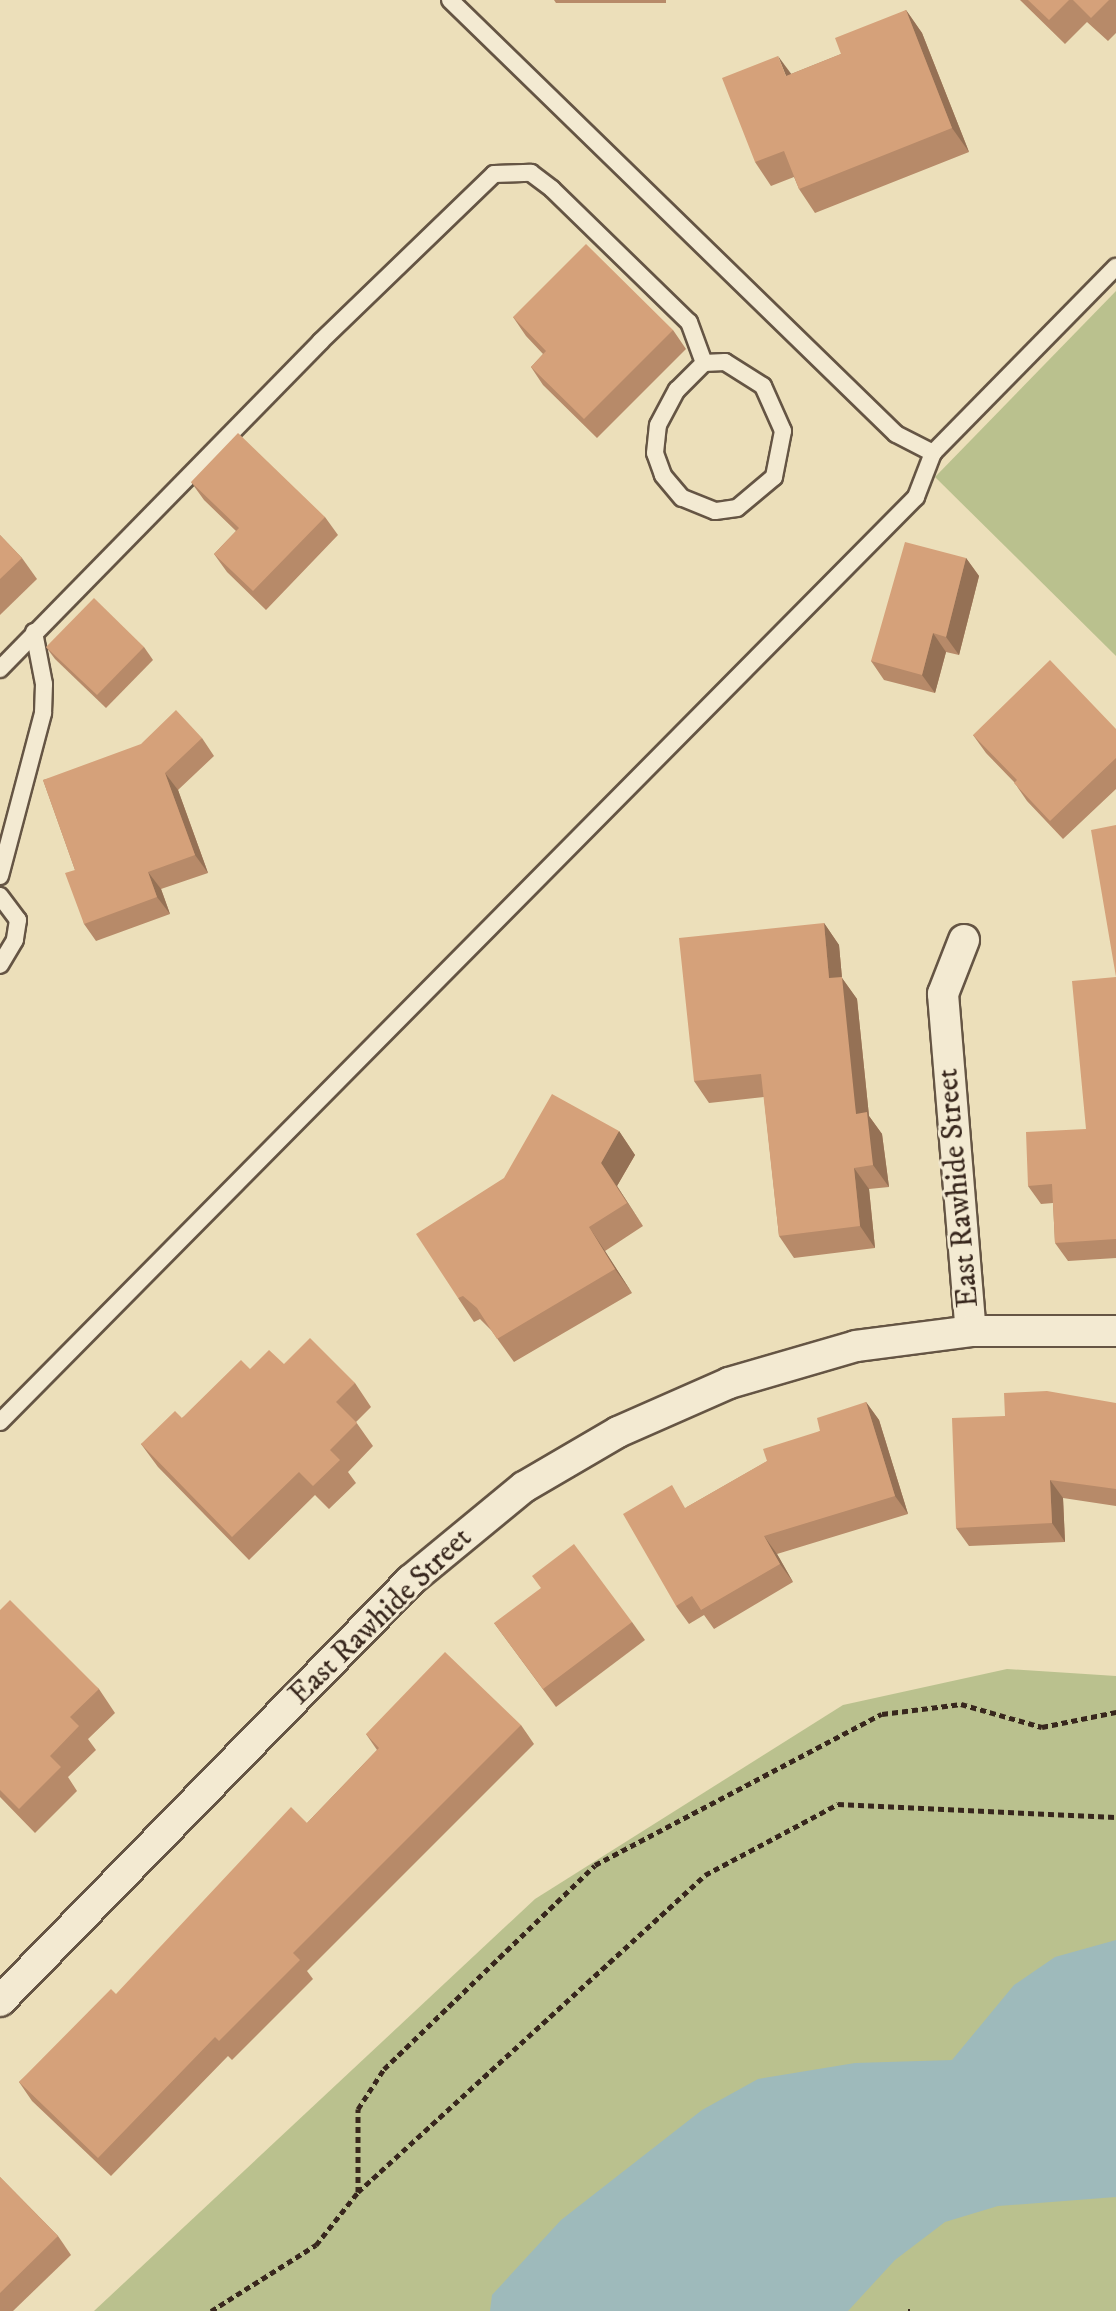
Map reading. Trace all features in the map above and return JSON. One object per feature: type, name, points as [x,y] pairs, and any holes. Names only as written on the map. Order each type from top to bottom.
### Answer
[{"type":"street","name":"East Rawhide Street","points":[[0,2001],[411,1580],[524,1487],[618,1432],[729,1383],[856,1346],[971,1331],[943,994],[964,940]]},
{"type":"street","points":[[971,1331],[1116,1331]]},
{"type":"lane","points":[[450,0],[896,434],[933,453]]},
{"type":"lane","points":[[0,669],[474,188],[494,174],[531,173],[552,189],[689,322],[704,363]]},
{"type":"lane","points":[[0,1422],[916,497],[933,453],[1116,267]]},
{"type":"lane","points":[[725,362],[747,372],[777,409],[783,431],[774,477],[737,508],[715,511],[682,498],[663,475],[655,453],[658,425],[677,390],[704,363],[725,362]]},
{"type":"lane","points":[[0,876],[43,713],[44,684],[34,632]]},
{"type":"lane","points":[[0,896],[18,920],[15,940],[0,965]]},
{"type":"path","points":[[358,2192],[358,2109],[384,2069],[595,1865],[882,1714],[961,1704],[1042,1727],[1116,1712]]},
{"type":"path","points":[[211,2311],[316,2245],[358,2192],[705,1875],[838,1804],[1116,1817]]},
{"type":"green space","points":[[1116,291],[1116,656],[935,477]]},
{"type":"green space","points":[[1007,1669],[1116,1676],[1116,2311],[94,2311],[535,1899],[843,1705]]},
{"type":"water","points":[[1116,1940],[1116,2197],[998,2206],[945,2222],[895,2260],[848,2311],[490,2311],[492,2295],[561,2220],[702,2110],[758,2079],[855,2063],[952,2060],[1014,1985],[1055,1957]]},
{"type":"building","points":[[1028,0],[1069,0],[1049,20]]},
{"type":"building","points":[[1073,0],[1109,0],[1091,18]]},
{"type":"building","points":[[906,10],[952,128],[799,189],[784,151],[755,162],[722,78],[778,56],[786,76],[841,54],[835,38]]},
{"type":"building","points":[[586,244],[673,330],[584,419],[531,367],[546,351],[513,317]]},
{"type":"building","points":[[238,433],[325,517],[253,591],[214,554],[239,528],[191,482]]},
{"type":"building","points":[[0,535],[22,558],[0,579]]},
{"type":"building","points":[[905,542],[966,558],[946,637],[933,633],[922,675],[871,661]]},
{"type":"building","points":[[94,598],[144,647],[97,695],[46,647]]},
{"type":"building","points":[[1050,660],[1116,729],[1116,758],[1050,821],[1014,783],[1017,780],[973,735]]},
{"type":"building","points":[[176,710],[202,738],[165,773],[195,855],[148,872],[157,897],[84,924],[65,873],[75,870],[43,780],[141,744]]},
{"type":"building","points":[[1116,825],[1116,977],[1091,830]]},
{"type":"building","points":[[824,923],[829,978],[842,977],[856,1114],[867,1112],[873,1165],[854,1168],[860,1226],[779,1236],[761,1074],[694,1081],[679,938]]},
{"type":"building","points":[[1116,977],[1116,1239],[1055,1243],[1052,1184],[1028,1186],[1026,1132],[1086,1129],[1072,981]]},
{"type":"building","points":[[552,1094],[619,1131],[601,1163],[627,1203],[589,1227],[615,1269],[497,1339],[477,1308],[463,1296],[458,1298],[416,1234],[504,1178]]},
{"type":"building","points":[[310,1338],[355,1383],[336,1402],[357,1423],[330,1450],[340,1460],[313,1486],[299,1472],[232,1537],[141,1444],[175,1411],[182,1418],[241,1360],[250,1369],[269,1350],[284,1364]]},
{"type":"building","points":[[1047,1391],[1116,1403],[1116,1489],[1050,1480],[1052,1523],[956,1528],[952,1418],[1005,1416],[1004,1393]]},
{"type":"building","points":[[866,1402],[895,1496],[764,1536],[780,1564],[701,1610],[692,1596],[676,1606],[623,1514],[672,1485],[685,1508],[767,1461],[763,1449],[820,1431],[817,1418]]},
{"type":"building","points":[[574,1544],[632,1622],[543,1689],[494,1623],[541,1588],[532,1576]]},
{"type":"building","points":[[10,1600],[99,1689],[70,1717],[79,1726],[50,1756],[61,1767],[19,1809],[0,1790],[0,1610]]},
{"type":"building","points":[[445,1652],[521,1725],[293,1953],[300,1960],[219,2041],[215,2037],[98,2158],[19,2082],[111,1989],[116,1994],[291,1807],[307,1823],[379,1748],[366,1734]]},
{"type":"building","points":[[0,2177],[58,2236],[0,2293]]}]
